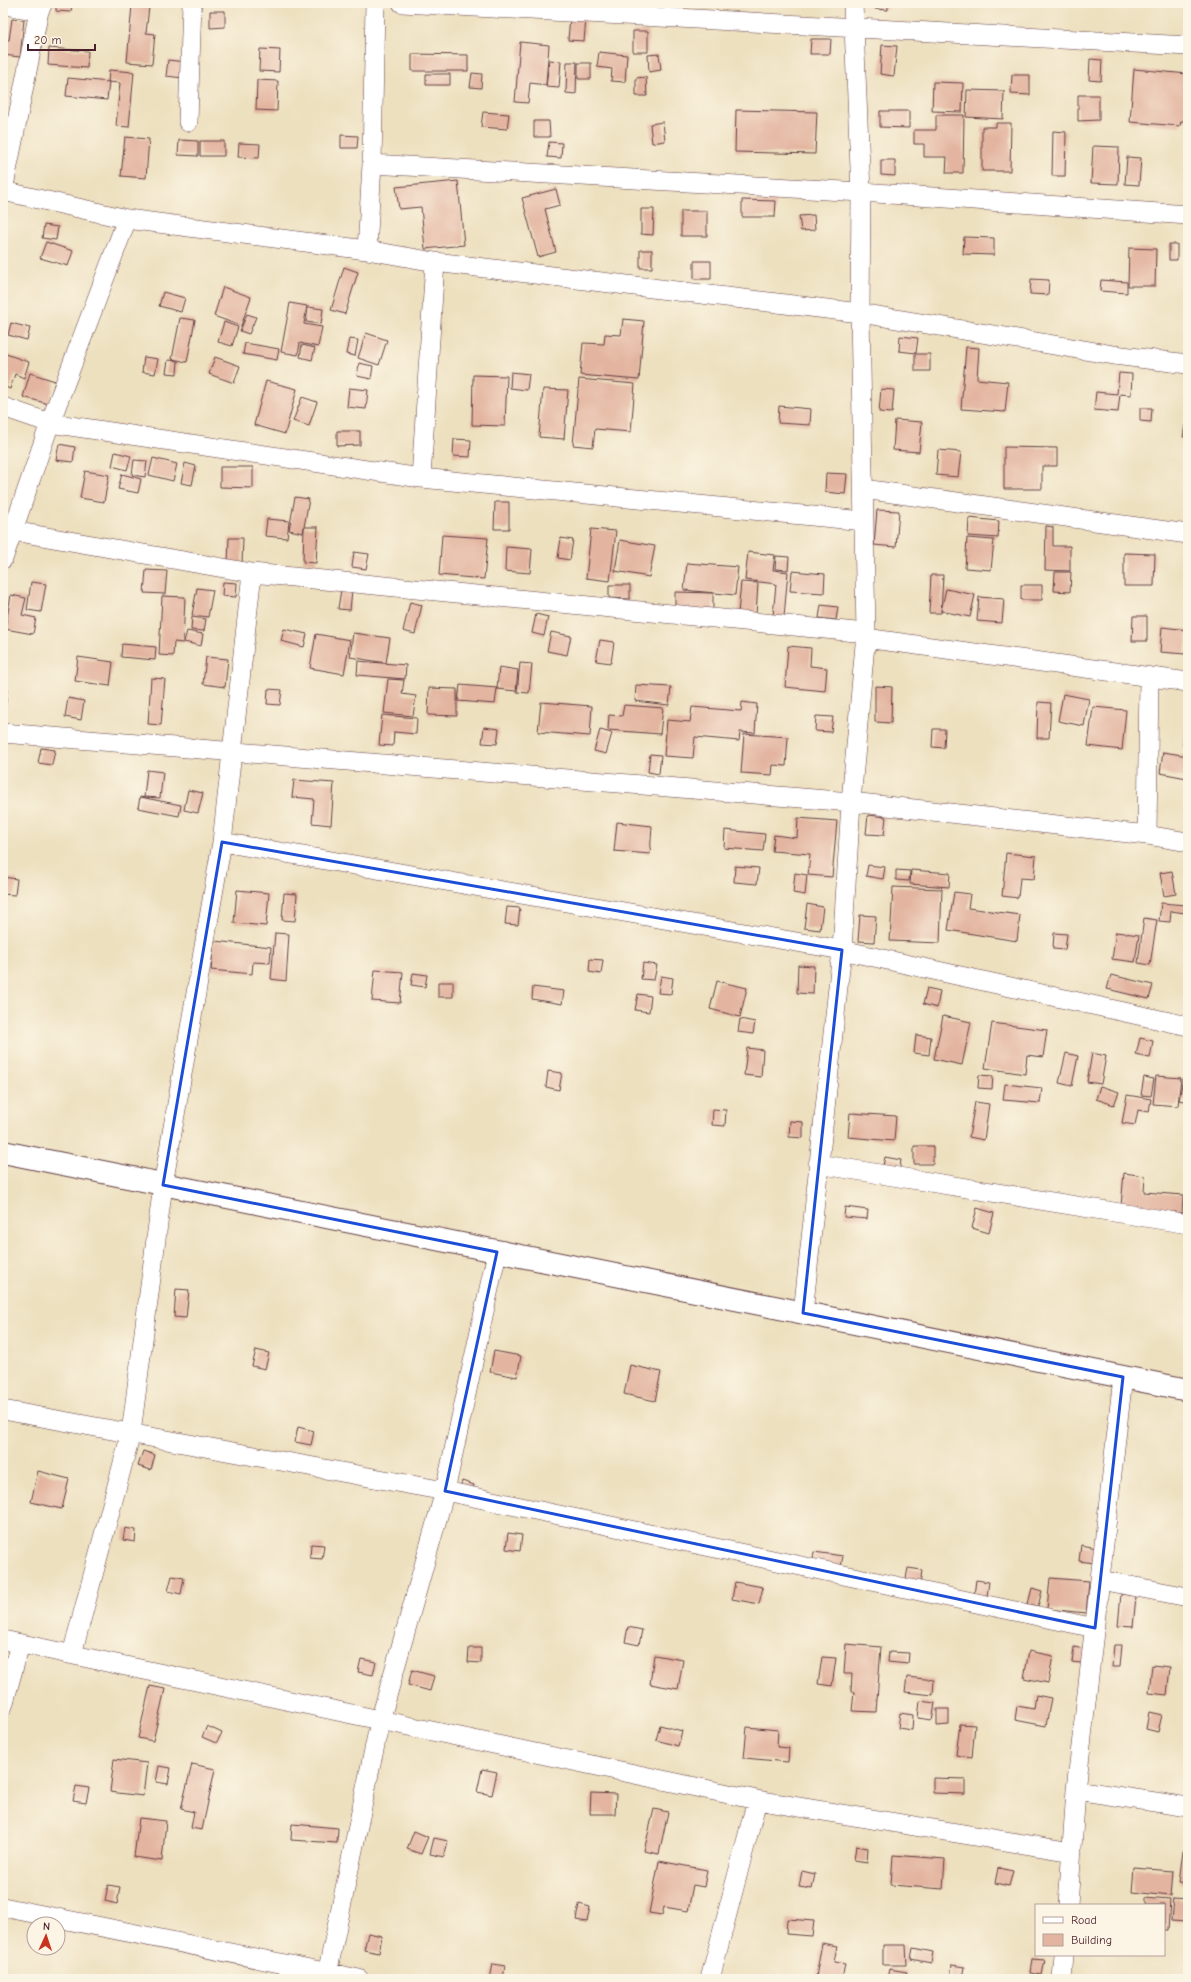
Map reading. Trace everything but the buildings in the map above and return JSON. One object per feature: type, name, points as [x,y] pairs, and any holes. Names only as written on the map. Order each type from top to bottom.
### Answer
[{"type":"street","points":[[188,122],[192,3]]},
{"type":"street","points":[[367,250],[372,164],[376,3]]},
{"type":"street","points":[[402,3],[854,26],[1188,46]]},
{"type":"street","points":[[803,1313],[842,950],[851,802],[865,636],[860,313],[862,192],[853,3]]},
{"type":"street","points":[[3,4],[41,7],[3,191],[127,219],[367,250],[435,262],[860,313],[1114,355],[1188,364]]},
{"type":"street","points":[[372,164],[862,192],[1188,215]]},
{"type":"street","points":[[3,558],[50,423],[127,219]]},
{"type":"street","points":[[421,478],[435,262]]},
{"type":"street","points":[[3,407],[50,423],[421,478],[864,521]]},
{"type":"street","points":[[863,489],[1188,534]]},
{"type":"street","points":[[13,531],[252,573],[865,636],[1188,682]]},
{"type":"street","points":[[72,1654],[131,1434],[163,1185],[222,842],[252,573]]},
{"type":"street","points":[[1146,835],[1149,677]]},
{"type":"street","points":[[3,732],[851,802],[1146,835],[1188,842]]},
{"type":"street","points":[[222,842],[842,950],[1188,1026]]},
{"type":"street","points":[[3,1152],[1188,1390]]},
{"type":"street","points":[[818,1164],[1188,1224]]},
{"type":"street","points":[[327,1976],[380,1721],[445,1491],[497,1252]]},
{"type":"street","points":[[1068,1904],[1076,1790],[1123,1377]]},
{"type":"street","points":[[3,1410],[445,1491],[1095,1628]]},
{"type":"street","points":[[1100,1580],[1188,1597]]},
{"type":"street","points":[[3,1706],[12,1642],[757,1800],[1072,1852]]},
{"type":"street","points":[[1076,1790],[1188,1807]]},
{"type":"street","points":[[710,1979],[757,1800]]},
{"type":"street","points":[[3,1907],[327,1976],[359,1979]]},
{"type":"street","points":[[1063,1979],[1064,1956]]},
{"type":"highlighted area","points":[[222,842],[842,950],[803,1313],[1123,1377],[1095,1628],[445,1491],[497,1252],[163,1185]]}]
